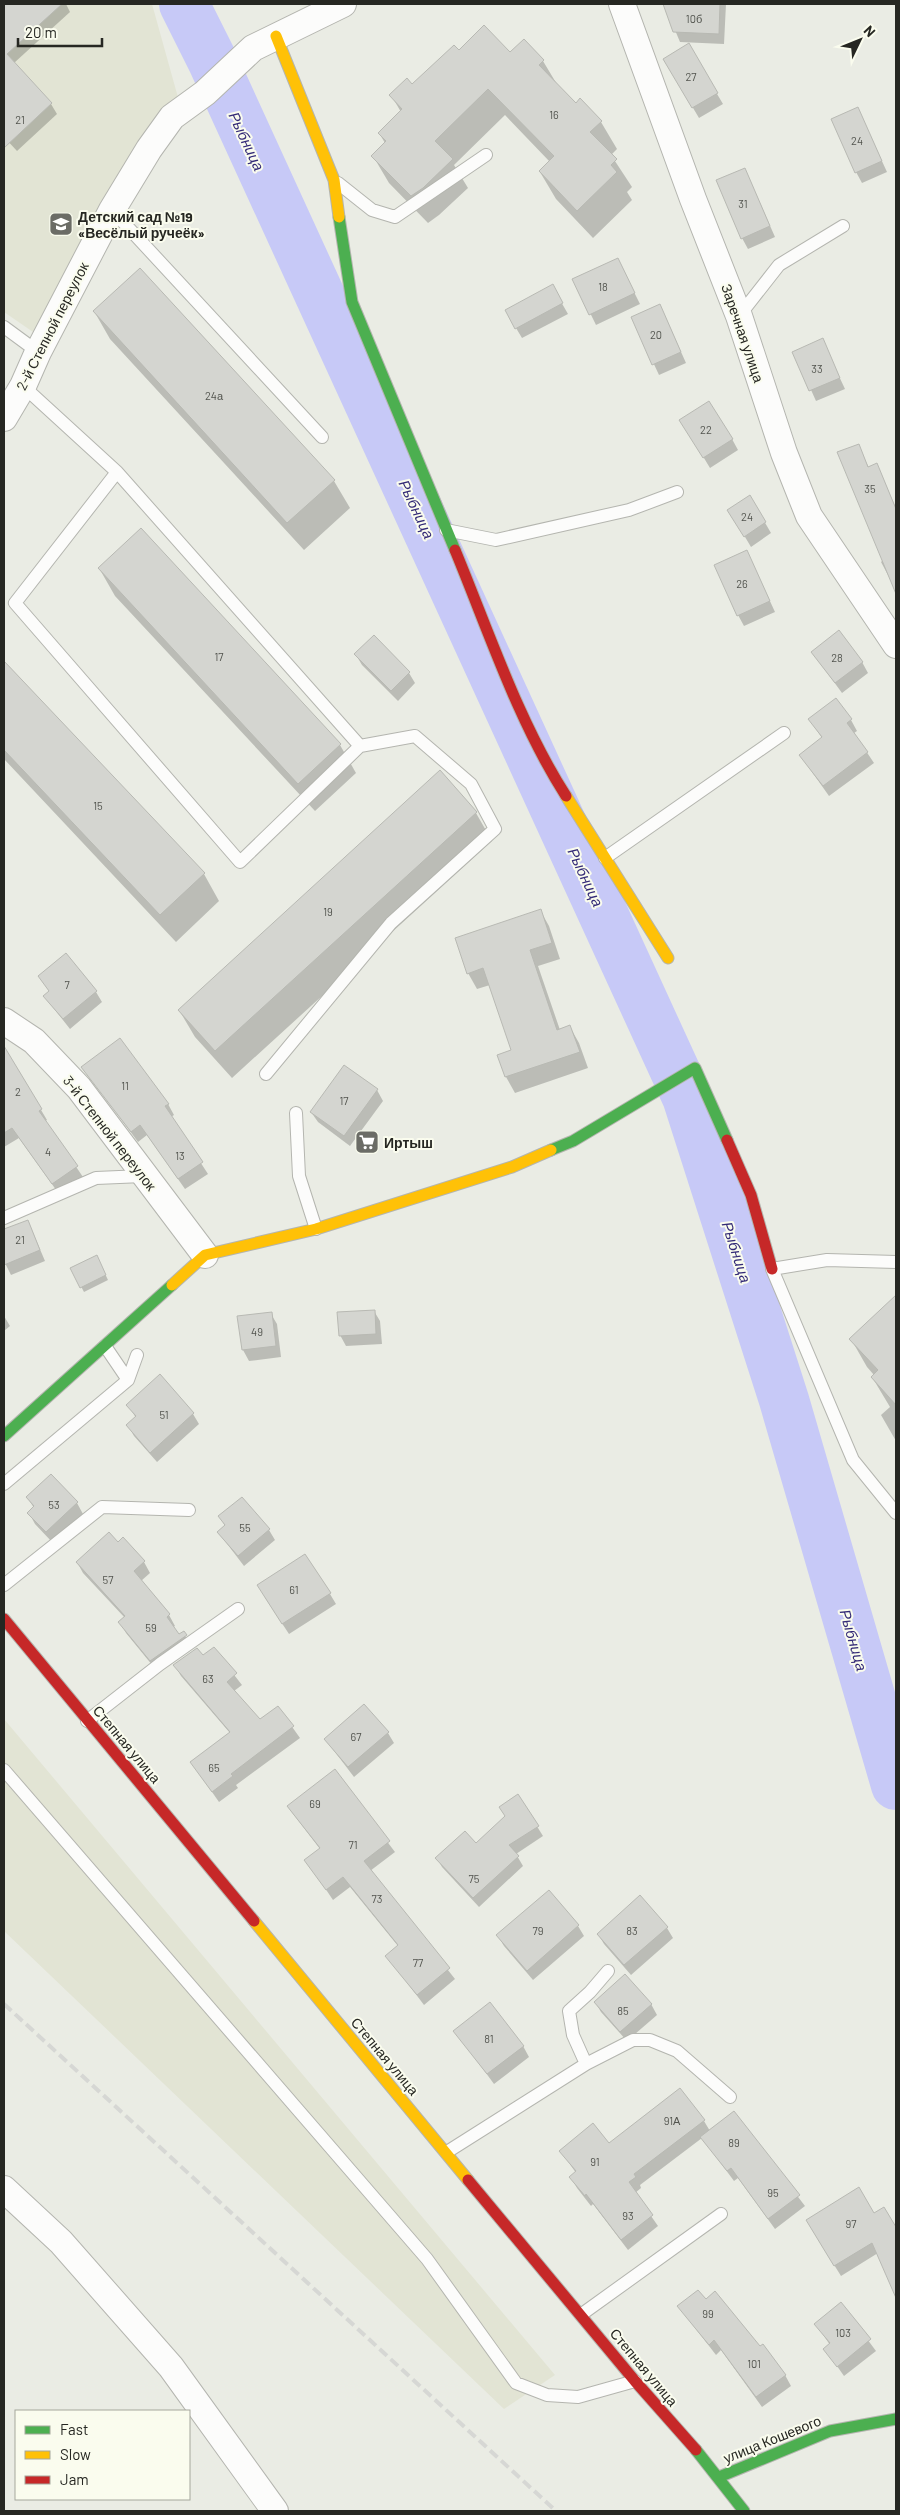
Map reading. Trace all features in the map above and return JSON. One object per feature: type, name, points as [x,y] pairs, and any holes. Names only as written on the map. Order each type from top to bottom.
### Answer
[{"type":"street","name":"Заречная улица","points":[[622,4],[693,199],[739,316],[784,453],[809,516],[896,645]]},
{"type":"street","name":"2-й Степной переулок","points":[[4,418],[23,386],[38,352],[112,210],[149,149],[172,117],[205,93],[264,42],[331,6]]},
{"type":"street","points":[[264,42],[334,180],[352,302],[517,700],[555,779],[668,958]]},
{"type":"street","name":"3-й Степной переулок","points":[[4,1021],[34,1041],[79,1088],[143,1176],[205,1256]]},
{"type":"street","points":[[4,1436],[205,1256],[316,1228],[512,1167],[573,1141],[695,1068],[751,1195],[772,1270]]},
{"type":"street","name":"Степная улица","points":[[4,1619],[635,2380],[719,2477],[744,2511]]},
{"type":"street","points":[[4,2189],[61,2242],[171,2367],[275,2511]]},
{"type":"street","name":"улица Кошевого","points":[[719,2477],[830,2431],[896,2419]]},
{"type":"lane","points":[[334,180],[372,210],[395,217],[486,155]]},
{"type":"lane","points":[[112,210],[322,437]]},
{"type":"lane","points":[[739,316],[779,265],[843,226]]},
{"type":"lane","points":[[4,327],[38,352]]},
{"type":"lane","points":[[23,386],[116,472],[360,746]]},
{"type":"lane","points":[[116,472],[16,604],[240,862],[360,746],[415,736],[471,784],[495,828],[391,923],[266,1074]]},
{"type":"lane","points":[[446,530],[496,540],[629,510],[677,492]]},
{"type":"lane","points":[[605,858],[784,733]]},
{"type":"lane","points":[[296,1113],[299,1176],[316,1228]]},
{"type":"lane","points":[[4,1218],[96,1178],[143,1176]]},
{"type":"lane","points":[[896,1262],[827,1260],[772,1270],[852,1460],[896,1513]]},
{"type":"lane","points":[[105,1346],[128,1380]]},
{"type":"lane","points":[[4,1484],[128,1380],[137,1355]]},
{"type":"lane","points":[[4,1585],[102,1508],[189,1510]]},
{"type":"lane","points":[[88,1721],[160,1664],[238,1609]]},
{"type":"lane","points":[[4,1770],[427,2259],[516,2383],[547,2395],[578,2397],[635,2380]]},
{"type":"lane","points":[[586,2064],[573,2035],[569,2011],[590,1992],[608,1971]]},
{"type":"lane","points":[[447,2152],[586,2064],[633,2040],[650,2040],[677,2051],[730,2097]]},
{"type":"lane","points":[[582,2314],[722,2214]]},
{"type":"shaded area","name":"Детский сад №19 «Весёлый ручеёк»","points":[[4,4],[152,4],[184,119],[36,334],[4,312]]},
{"type":"shaded area","points":[[4,1719],[555,2375],[504,2409],[4,1931]]},
{"type":"building","points":[[4,4],[62,4],[7,54],[52,103],[4,148]]},
{"type":"building","points":[[663,4],[720,4],[719,34],[673,32]]},
{"type":"building","points":[[484,25],[510,52],[524,39],[544,60],[539,65],[576,103],[580,98],[602,121],[590,132],[617,159],[611,165],[617,172],[577,211],[539,171],[554,156],[488,89],[435,141],[453,159],[423,188],[411,196],[371,156],[386,141],[378,133],[402,109],[389,95],[407,78],[412,84],[454,45],[459,50]]},
{"type":"building","points":[[689,43],[718,93],[692,108],[663,59]]},
{"type":"building","points":[[858,107],[882,161],[855,173],[831,119]]},
{"type":"building","points":[[745,168],[770,226],[741,239],[716,180]]},
{"type":"building","points":[[618,258],[635,293],[589,315],[572,279]]},
{"type":"building","points":[[140,268],[335,480],[287,523],[93,311]]},
{"type":"building","points":[[553,284],[563,303],[515,329],[505,310]]},
{"type":"building","points":[[660,304],[681,352],[652,365],[631,317]]},
{"type":"building","points":[[823,338],[840,378],[809,391],[792,352]]},
{"type":"building","points":[[709,401],[733,439],[703,458],[679,420]]},
{"type":"building","points":[[859,444],[868,467],[877,463],[896,509],[896,594],[837,452]]},
{"type":"building","points":[[750,495],[766,522],[744,537],[727,510]]},
{"type":"building","points":[[141,528],[341,744],[298,784],[98,568]]},
{"type":"building","points":[[747,550],[770,601],[737,616],[714,565]]},
{"type":"building","points":[[839,630],[863,662],[835,683],[811,652]]},
{"type":"building","points":[[374,635],[410,672],[391,691],[354,654]]},
{"type":"building","points":[[4,661],[205,873],[160,915],[4,750]]},
{"type":"building","points":[[836,698],[852,719],[847,723],[868,752],[823,786],[799,755],[822,737],[808,719]]},
{"type":"building","points":[[440,770],[477,812],[215,1051],[178,1010]]},
{"type":"building","points":[[541,909],[552,943],[530,950],[557,1030],[570,1025],[580,1052],[505,1077],[497,1055],[511,1050],[483,968],[467,974],[455,938]]},
{"type":"building","points":[[66,953],[97,991],[63,1019],[43,996],[49,991],[38,976]]},
{"type":"building","points":[[120,1038],[169,1104],[165,1106],[203,1162],[178,1179],[140,1125],[131,1132],[81,1067]]},
{"type":"building","points":[[4,1046],[42,1109],[39,1111],[78,1166],[52,1184],[12,1128],[4,1133]]},
{"type":"building","points":[[344,1065],[378,1089],[344,1136],[310,1112]]},
{"type":"building","points":[[28,1220],[40,1250],[4,1265],[4,1229]]},
{"type":"building","points":[[97,1255],[106,1275],[80,1288],[70,1268]]},
{"type":"building","points":[[896,1295],[896,1405],[871,1377],[878,1370],[849,1339]]},
{"type":"building","points":[[375,1310],[376,1334],[339,1336],[337,1312]]},
{"type":"building","points":[[272,1312],[276,1346],[242,1350],[237,1316]]},
{"type":"building","points":[[160,1374],[194,1413],[150,1453],[126,1425],[136,1416],[126,1405]]},
{"type":"building","points":[[51,1474],[78,1502],[46,1532],[27,1513],[34,1506],[26,1497]]},
{"type":"building","points":[[242,1497],[270,1529],[238,1556],[217,1532],[225,1525],[218,1516]]},
{"type":"building","points":[[109,1532],[118,1542],[123,1537],[145,1561],[134,1571],[170,1614],[167,1617],[179,1634],[184,1631],[187,1635],[150,1661],[118,1622],[125,1616],[76,1562]]},
{"type":"building","points":[[305,1554],[331,1593],[282,1624],[257,1585]]},
{"type":"building","points":[[214,1647],[237,1673],[227,1682],[260,1719],[278,1706],[294,1726],[231,1774],[233,1776],[212,1792],[190,1762],[230,1732],[173,1665],[197,1648],[203,1655]]},
{"type":"building","points":[[364,1704],[389,1732],[348,1767],[324,1739]]},
{"type":"building","points":[[335,1769],[390,1841],[364,1861],[450,1968],[417,1995],[385,1956],[398,1945],[343,1877],[326,1890],[304,1860],[320,1848],[287,1806]]},
{"type":"building","points":[[518,1794],[539,1826],[509,1845],[519,1856],[473,1898],[435,1858],[465,1831],[476,1843],[505,1816],[499,1807]]},
{"type":"building","points":[[549,1890],[579,1925],[527,1971],[496,1935]]},
{"type":"building","points":[[640,1895],[668,1927],[624,1965],[597,1934]]},
{"type":"building","points":[[625,1974],[652,2004],[620,2032],[594,2002]]},
{"type":"building","points":[[490,2002],[524,2046],[487,2074],[453,2031]]},
{"type":"building","points":[[680,2088],[705,2120],[634,2174],[636,2177],[629,2182],[653,2215],[621,2240],[586,2194],[585,2196],[569,2177],[576,2171],[559,2151],[593,2123],[609,2143]]},
{"type":"building","points":[[734,2111],[800,2195],[768,2219],[731,2168],[727,2171],[700,2137]]},
{"type":"building","points":[[859,2187],[874,2213],[884,2207],[896,2227],[896,2298],[872,2243],[834,2266],[806,2220]]},
{"type":"building","points":[[698,2290],[706,2299],[715,2291],[760,2346],[763,2344],[786,2375],[756,2397],[714,2340],[709,2345],[677,2306]]},
{"type":"building","points":[[841,2302],[871,2339],[837,2367],[823,2349],[830,2343],[814,2324]]},
{"type":"waterway","name":"Рыбница","points":[[184,4],[213,62],[687,1097],[784,1400],[896,1785]]},
{"type":"railway","points":[[4,2004],[556,2511]]},
{"type":"traffic: fast","points":[[339,217],[352,302],[455,550]]},
{"type":"traffic: fast","points":[[551,1150],[573,1141],[695,1068],[727,1140]]},
{"type":"traffic: fast","points":[[4,1436],[172,1285]]},
{"type":"traffic: fast","points":[[719,2477],[830,2431],[896,2419]]},
{"type":"traffic: fast","points":[[696,2450],[744,2511]]},
{"type":"traffic: slow","points":[[276,36],[334,180],[339,217]]},
{"type":"traffic: slow","points":[[566,796],[668,958]]},
{"type":"traffic: slow","points":[[172,1285],[205,1255],[316,1229],[512,1167],[551,1150]]},
{"type":"traffic: slow","points":[[254,1921],[468,2180]]},
{"type":"traffic: jam","points":[[455,550],[519,707],[533,737],[566,796]]},
{"type":"traffic: jam","points":[[727,1140],[751,1195],[772,1269]]},
{"type":"traffic: jam","points":[[4,1619],[254,1921]]},
{"type":"traffic: jam","points":[[468,2180],[635,2381],[696,2450]]},
{"type":"place","name":"Детский сад №19 «Весёлый ручеёк»","points":[[61,224]]},
{"type":"place","name":"Иртыш","points":[[367,1142]]}]
